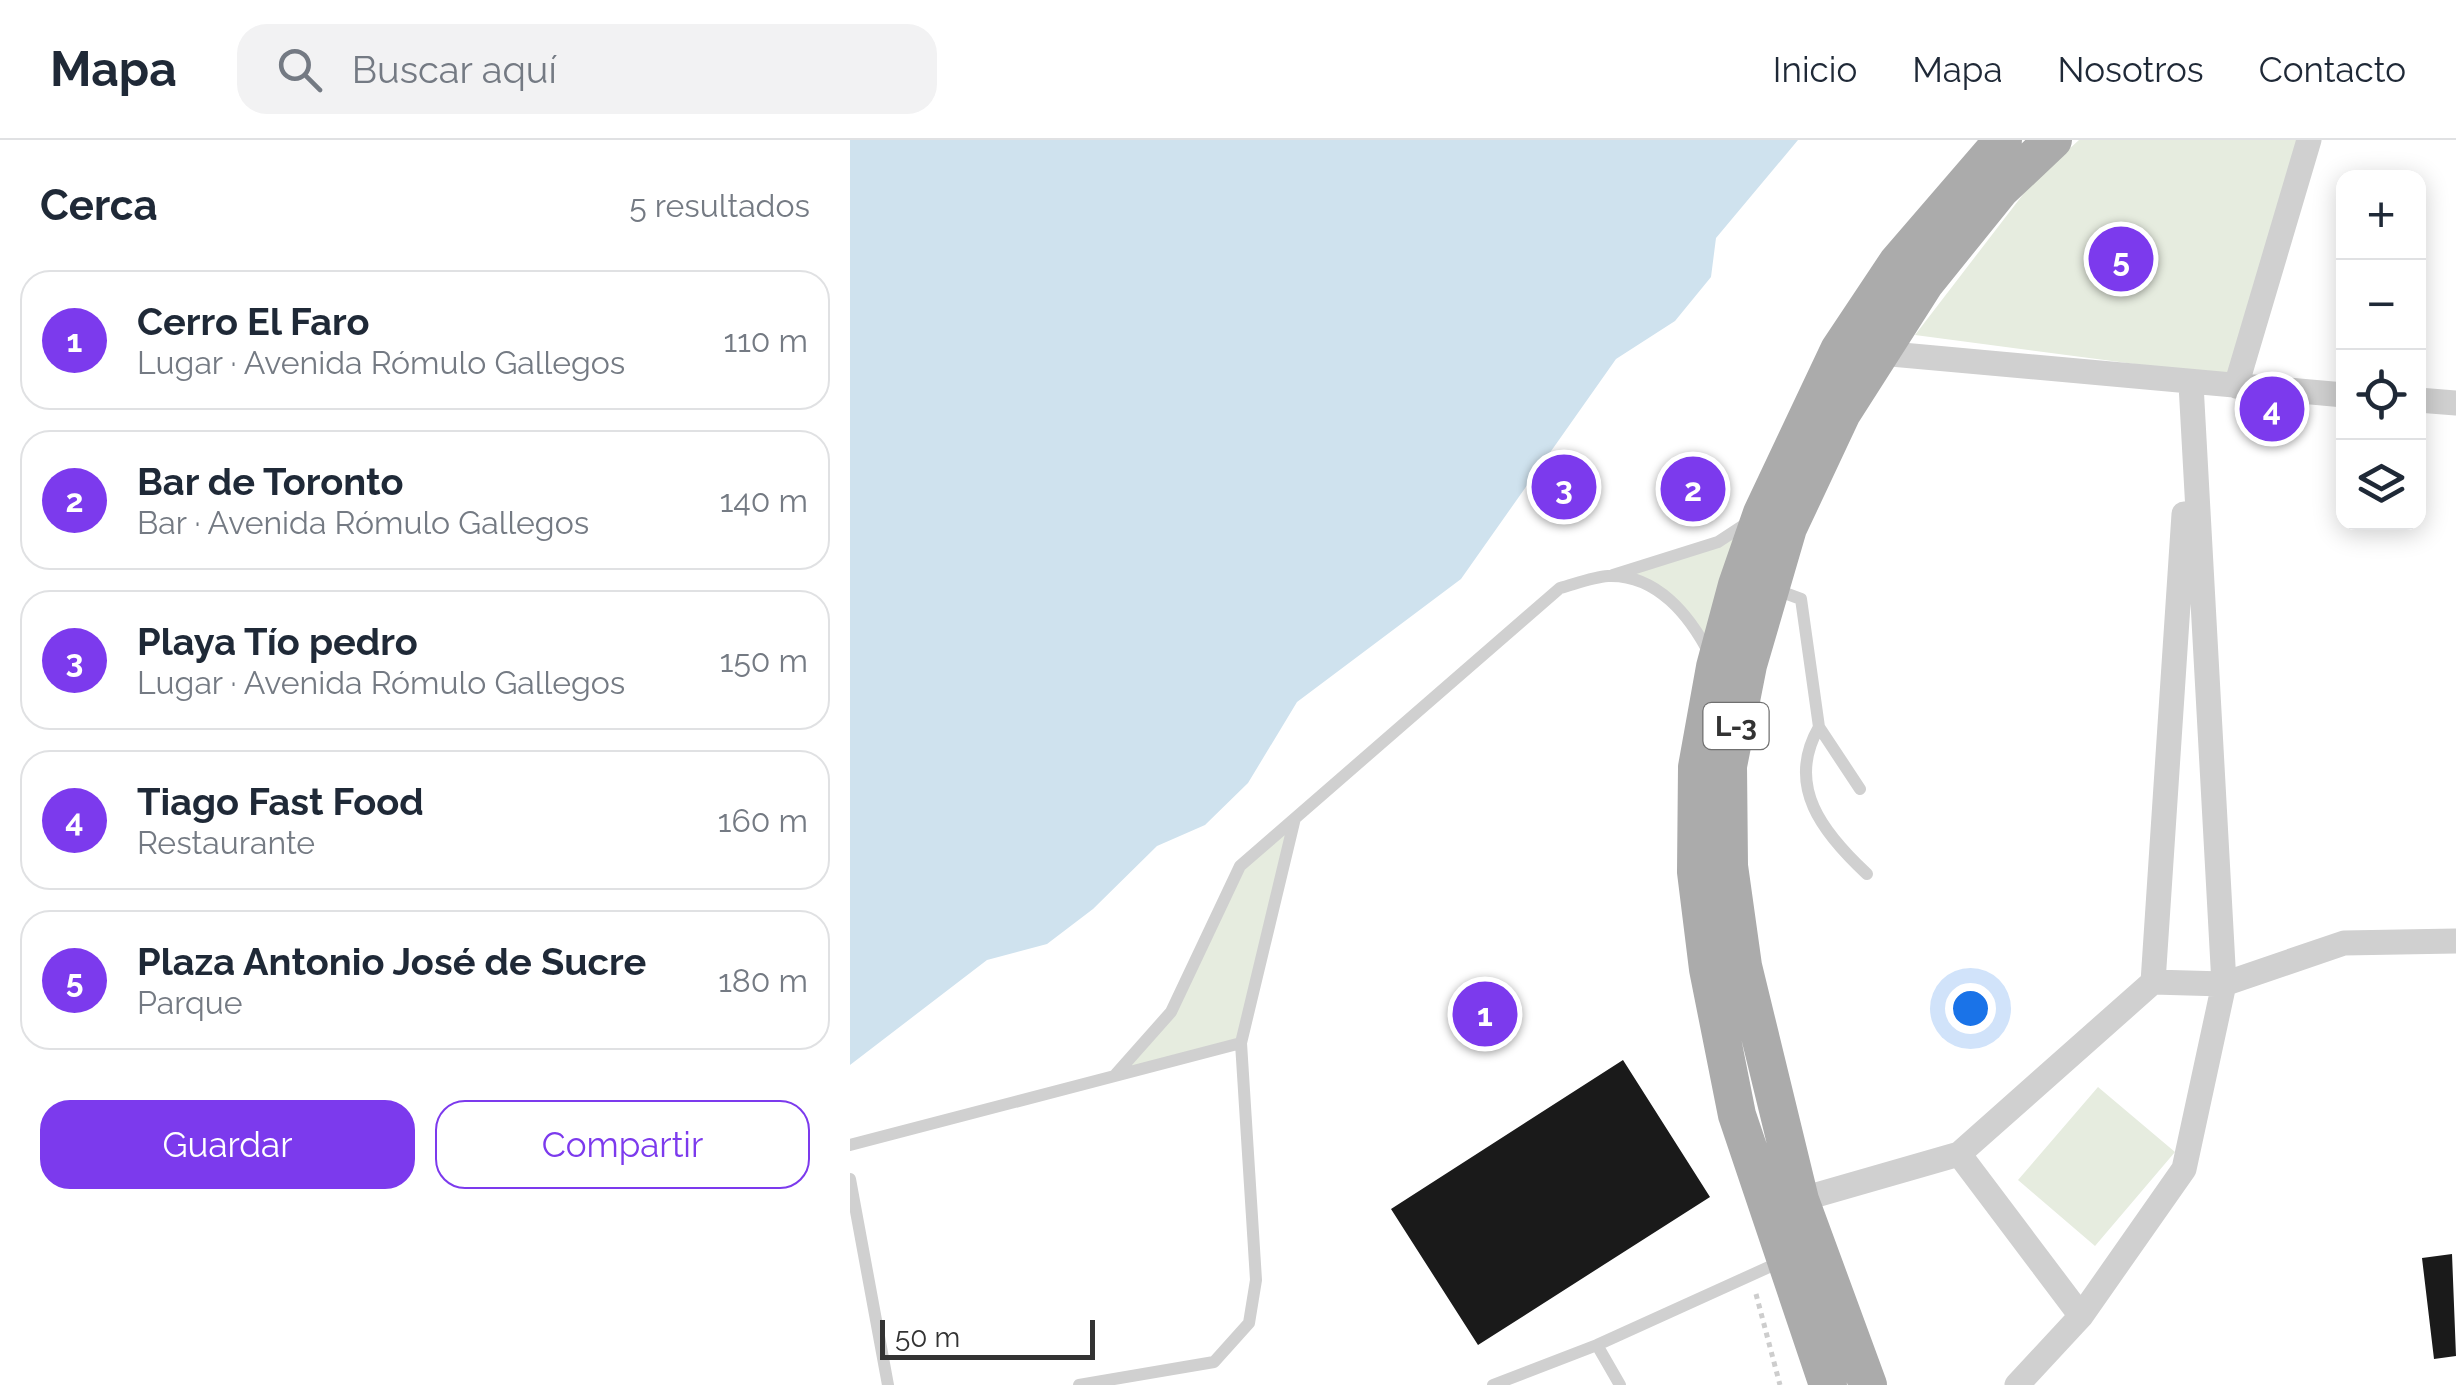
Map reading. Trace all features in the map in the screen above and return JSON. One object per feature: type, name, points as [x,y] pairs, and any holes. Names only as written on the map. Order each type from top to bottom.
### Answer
[{"type":"main road","name":"L-3","points":[[1868,1385],[1738,1115],[1708,969],[1696,872],[1698,767],[1716,667],[1762,513],[1839,350],[1897,263],[2003,140]]},
{"type":"main road","name":"L-3","points":[[1784,1204],[1729,866],[1728,766],[1748,665],[1788,528],[1842,413],[1925,283],[2000,190],[2054,140]]},
{"type":"main road","name":"L-3","points":[[1803,1251],[1828,1385]]},
{"type":"street","points":[[2236,386],[2309,140]]},
{"type":"street","points":[[1880,353],[2190,384],[2336,393]]},
{"type":"street","points":[[2153,982],[2171,754],[2190,384]]},
{"type":"street","points":[[2016,1385],[2081,1316],[2184,1169],[2224,984],[2190,384]]},
{"type":"street","points":[[2426,401],[2456,403]]},
{"type":"street","points":[[1784,1204],[1959,1154],[2153,982],[2224,984],[2344,944],[2456,941]]},
{"type":"street","points":[[1959,1154],[2081,1316]]},
{"type":"lane","points":[[1116,1074],[1170,1012],[1240,866],[1358,760],[1560,588],[1718,542],[1762,513]]},
{"type":"lane","points":[[1609,576],[1655,587],[1693,622],[1716,667]]},
{"type":"lane","points":[[1771,588],[1801,599],[1819,726],[1860,789]]},
{"type":"lane","points":[[1819,726],[1808,747],[1802,775],[1836,845],[1867,874]]},
{"type":"lane","points":[[1078,1385],[1214,1362],[1249,1322],[1256,1280],[1241,1042],[1296,818]]},
{"type":"lane","points":[[850,1145],[1241,1042]]},
{"type":"lane","points":[[850,1178],[888,1385]]},
{"type":"lane","points":[[1493,1385],[1597,1344],[1803,1251]]},
{"type":"lane","points":[[1597,1344],[1620,1385]]},
{"type":"shaded area","points":[[2079,140],[2303,140],[2234,377],[1915,335],[2031,184]]},
{"type":"shaded area","points":[[1762,513],[1715,667],[1676,605],[1649,589],[1609,576],[1718,542]]},
{"type":"shaded area","points":[[1295,818],[1241,1043],[1121,1070],[1171,1012],[1240,866]]},
{"type":"shaded area","points":[[2098,1087],[2175,1152],[2095,1246],[2018,1180]]},
{"type":"water","points":[[850,140],[1798,140],[1716,238],[1711,277],[1675,321],[1616,359],[1461,579],[1297,702],[1248,783],[1205,825],[1157,846],[1093,909],[1047,944],[987,960],[850,1065]]},
{"type":"building","points":[[1623,1060],[1710,1197],[1478,1345],[1391,1209]]},
{"type":"building","points":[[2452,1254],[2456,1356],[2434,1359],[2422,1258]]},
{"type":"place","name":"Plaza Antonio José de Sucre","points":[[2121,259]]},
{"type":"place","name":"Tiago Fast Food","points":[[2272,409]]},
{"type":"place","name":"Playa Tío pedro","points":[[1564,487]]},
{"type":"place","name":"Bar de Toronto","points":[[1693,489]]},
{"type":"place","name":"Cerro El Faro","points":[[1485,1014]]}]
